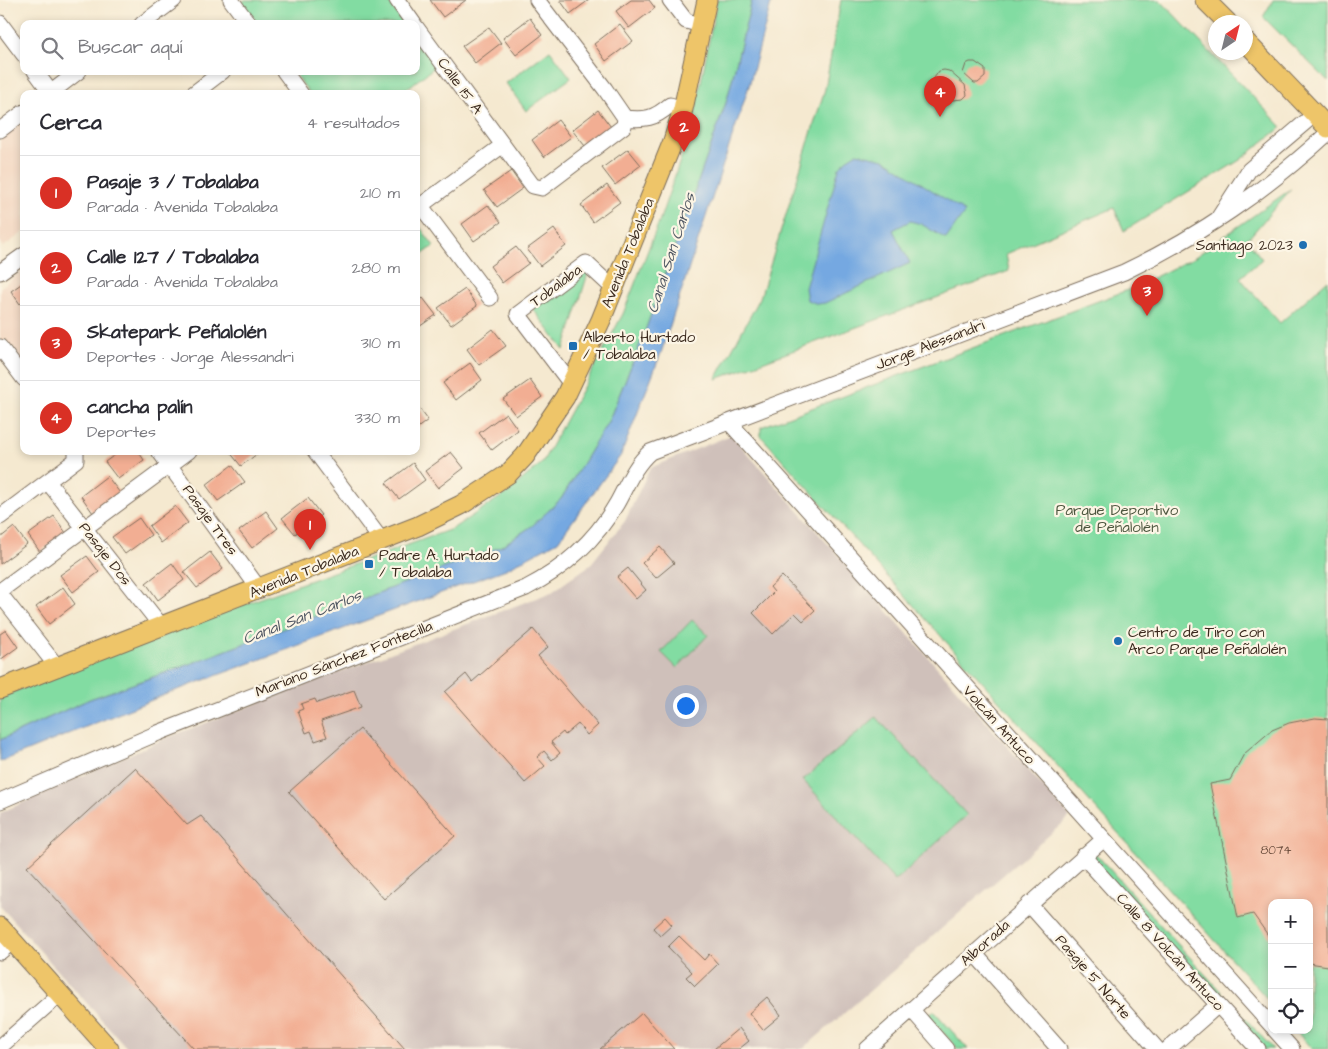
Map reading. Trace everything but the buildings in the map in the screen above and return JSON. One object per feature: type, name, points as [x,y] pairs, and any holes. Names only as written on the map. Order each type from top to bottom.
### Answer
[{"type":"main road","name":"Avenida Tobalaba","points":[[0,689],[260,590],[382,541],[461,505],[508,474],[525,456],[546,426],[571,384],[613,288],[663,167],[683,109],[707,0]]},
{"type":"main road","points":[[1206,0],[1220,15]]},
{"type":"main road","points":[[1253,49],[1324,116]]},
{"type":"main road","points":[[0,927],[6,946],[60,994],[105,1048]]},
{"type":"street","points":[[147,20],[174,0]]},
{"type":"street","points":[[231,0],[246,20]]},
{"type":"street","name":"Calle 15 A","points":[[397,0],[411,20]]},
{"type":"street","points":[[537,0],[625,118],[641,120],[658,116],[670,105],[683,109]]},
{"type":"street","points":[[670,0],[686,21],[702,25]]},
{"type":"street","points":[[0,23],[20,50]]},
{"type":"street","name":"Calle 15 A","points":[[420,32],[533,186],[542,188],[624,126],[625,118]]},
{"type":"street","points":[[38,75],[49,90]]},
{"type":"street","points":[[55,90],[74,75]]},
{"type":"street","points":[[198,90],[218,75]]},
{"type":"street","points":[[287,75],[298,90]]},
{"type":"street","points":[[0,130],[20,115]]},
{"type":"street","name":"Jorge Alessandri","points":[[1214,224],[1249,170],[1324,116]]},
{"type":"street","name":"Jorge Alessandri","points":[[642,459],[660,447],[1124,272],[1214,224],[1263,189],[1328,133]]},
{"type":"street","points":[[420,206],[503,145]]},
{"type":"street","points":[[420,208],[490,298]]},
{"type":"street","points":[[0,272],[20,258]]},
{"type":"street","name":"Tobalaba","points":[[571,384],[518,314],[586,263],[613,288]]},
{"type":"street","points":[[0,347],[20,374]]},
{"type":"street","name":"Volcán Antuco","points":[[729,422],[1073,808],[1104,839],[1268,1022]]},
{"type":"street","points":[[0,517],[76,460],[76,455]]},
{"type":"street","name":"Pasaje Tres","points":[[162,455],[260,590]]},
{"type":"street","points":[[58,668],[0,592],[184,455]]},
{"type":"street","points":[[319,455],[382,541]]},
{"type":"street","name":"Mariano Sánchez Fontecilla","points":[[0,801],[158,733],[537,582],[567,562],[593,538],[608,518],[642,459]]},
{"type":"street","name":"Pasaje Dos","points":[[48,482],[162,627]]},
{"type":"street","name":"Alborada","points":[[867,1049],[1104,839]]},
{"type":"street","name":"Calle 8 Volcán Antuco","points":[[1083,856],[1258,1049]]},
{"type":"street","name":"Pasaje 5 Norte","points":[[1029,904],[1156,1049]]},
{"type":"street","points":[[974,953],[1059,1049]]},
{"type":"street","points":[[0,1047],[60,994]]},
{"type":"street","points":[[1168,1049],[1218,1005]]},
{"type":"street","points":[[911,1010],[946,1049]]},
{"type":"street","points":[[1279,1034],[1292,1049]]},
{"type":"shaded area","points":[[20,123],[20,235],[3,247],[0,243],[0,138]]},
{"type":"shaded area","points":[[20,273],[20,367],[0,340],[0,288]]},
{"type":"shaded area","points":[[731,435],[1070,817],[803,1049],[128,1049],[0,906],[0,813],[166,738],[552,592],[590,565],[625,521],[650,468]]},
{"type":"green space","points":[[245,0],[387,0],[402,20],[255,20],[242,2]]},
{"type":"green space","points":[[717,0],[752,0],[727,100],[643,337],[609,420],[561,499],[532,526],[500,547],[182,667],[90,699],[0,740],[0,697],[159,635],[452,529],[505,494],[542,463],[623,314],[659,222],[693,123]]},
{"type":"green space","points":[[841,0],[1160,0],[1208,50],[1208,60],[1218,60],[1282,127],[1240,160],[1124,231],[1114,208],[1006,254],[1009,271],[716,379],[760,298],[825,89]]},
{"type":"green space","points":[[1273,0],[1328,0],[1328,81],[1263,17]]},
{"type":"green space","points":[[420,44],[436,66],[405,90],[307,90],[296,75],[420,75]]},
{"type":"green space","points":[[550,50],[571,78],[526,111],[506,83]]},
{"type":"green space","name":"Parque Deportivo de Peñalolén","points":[[1291,189],[1247,240],[1262,259],[1240,278],[1280,323],[1328,280],[1328,1049],[1312,1049],[1299,1034],[1313,1034],[1313,899],[1268,899],[1268,1000],[761,436],[761,427],[1133,288],[1195,257]]},
{"type":"green space","points":[[420,227],[434,246],[420,256]]},
{"type":"green space","points":[[590,267],[564,350],[533,309]]},
{"type":"green space","points":[[692,620],[708,635],[677,668],[661,652]]},
{"type":"green space","points":[[876,717],[967,815],[895,881],[803,780]]},
{"type":"green space","points":[[1095,853],[1273,1049],[1262,1049],[1090,858]]},
{"type":"green space","points":[[934,1011],[968,1049],[958,1049],[928,1016]]},
{"type":"water","points":[[752,0],[772,0],[749,86],[661,353],[621,455],[558,541],[506,569],[169,693],[0,762],[0,740],[90,699],[182,667],[500,547],[532,526],[561,499],[609,420],[643,337],[727,100]]},
{"type":"water","points":[[857,153],[884,159],[965,212],[946,239],[921,224],[910,221],[893,230],[910,263],[825,303],[818,304],[807,300],[805,288],[839,168],[846,160]]},
{"type":"place","name":"cancha palín","points":[[940,117]]},
{"type":"place","name":"Calle 127 / Tobalaba","points":[[684,152]]},
{"type":"place","name":"Santiago 2023","points":[[1303,245]]},
{"type":"place","name":"Skatepark Peñalolén","points":[[1147,316]]},
{"type":"place","name":"Alberto Hurtado / Tobalaba","points":[[573,346]]},
{"type":"place","name":"Pasaje 3 / Tobalaba","points":[[310,550]]},
{"type":"place","name":"Padre A. Hurtado / Tobalaba","points":[[369,564]]},
{"type":"place","name":"Centro de Tiro con Arco Parque Peñalolén","points":[[1118,641]]},
{"type":"water label","name":"Canal San Carlos","points":[[671,253]]},
{"type":"water label","name":"Canal San Carlos","points":[[302,617]]}]
